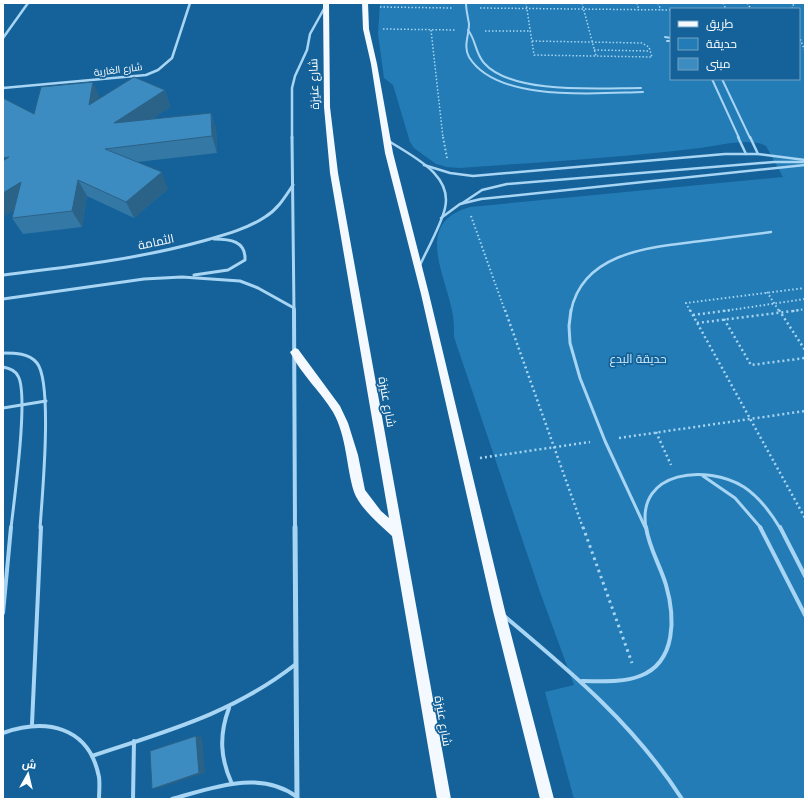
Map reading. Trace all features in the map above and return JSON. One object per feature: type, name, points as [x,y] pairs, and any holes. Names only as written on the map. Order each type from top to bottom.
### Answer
[{"type":"main road","name":"شارع عنيزة","points":[[325,5],[326,107],[334,173],[444,799]]},
{"type":"main road","points":[[365,5],[366,29],[374,64],[386,139],[499,611],[547,799]]},
{"type":"main road","points":[[295,352],[336,410],[343,424],[353,455],[360,492],[377,516],[396,532]]},
{"type":"street","points":[[3,38],[28,3]]},
{"type":"street","name":"شارع الغارية","points":[[3,88],[133,77],[158,70],[167,64],[172,58],[190,3]]},
{"type":"street","name":"شارع عنيزة","points":[[297,798],[294,82],[305,55],[310,34],[325,5]]},
{"type":"street","name":"الثمامة","points":[[3,275],[143,255],[208,239],[249,225],[267,216],[276,209],[294,185]]},
{"type":"street","points":[[3,298],[144,279],[182,277],[227,270],[235,267],[245,260],[245,251],[236,241],[228,239],[208,239]]},
{"type":"street","points":[[182,277],[240,281],[258,288],[294,308]]},
{"type":"lane","points":[[466,3],[468,30],[465,37],[468,52],[473,64],[487,76],[510,86],[544,91],[643,92]]},
{"type":"lane","points":[[468,30],[472,35],[476,52],[483,63],[496,72],[515,81],[545,86],[641,88]]},
{"type":"lane","points":[[665,37],[670,38]]},
{"type":"lane","points":[[712,80],[746,154]]},
{"type":"lane","points":[[722,80],[758,154]]},
{"type":"lane","points":[[386,139],[424,165],[437,176],[445,189],[445,208],[418,268]]},
{"type":"lane","points":[[424,165],[455,174],[481,176],[746,154],[758,154],[805,162]]},
{"type":"lane","points":[[441,218],[472,195],[482,190],[507,184],[774,162],[805,162]]},
{"type":"lane","points":[[460,204],[481,199],[805,162]]},
{"type":"lane","points":[[582,681],[612,681],[637,677],[651,670],[661,660],[668,647],[673,617],[665,583],[647,530],[604,440],[576,369],[569,336],[568,323],[573,300],[586,280],[603,265],[615,258],[642,248],[770,232]]},
{"type":"lane","points":[[3,353],[20,353],[33,358],[41,367],[44,379],[46,401],[32,724]]},
{"type":"lane","points":[[3,367],[14,370],[19,374],[23,404],[3,613]]},
{"type":"lane","points":[[3,408],[46,401]]},
{"type":"lane","points":[[647,530],[646,507],[649,498],[663,483],[684,474],[716,476],[730,480],[758,497],[769,509],[805,576]]},
{"type":"lane","points":[[702,475],[728,491],[751,514],[760,527],[805,615]]},
{"type":"lane","points":[[499,611],[582,681],[634,733],[653,754],[682,799]]},
{"type":"lane","points":[[92,756],[228,708],[274,682],[296,664]]},
{"type":"lane","points":[[228,708],[224,721],[221,747],[222,760],[232,784]]},
{"type":"lane","points":[[3,733],[11,729],[32,724],[50,725],[67,730],[81,742],[92,756],[98,774],[99,799]]},
{"type":"lane","points":[[133,799],[134,742]]},
{"type":"lane","points":[[172,799],[232,784],[271,785],[283,788],[297,798]]},
{"type":"path","points":[[526,3],[534,55],[652,57],[647,46],[642,43],[532,41]]},
{"type":"path","points":[[582,3],[596,56]]},
{"type":"path","points":[[637,3],[639,10]]},
{"type":"path","points":[[658,3],[661,10]]},
{"type":"path","points":[[365,5],[466,8],[670,10]]},
{"type":"path","points":[[366,29],[531,31]]},
{"type":"path","points":[[431,30],[444,144],[448,160],[455,174]]},
{"type":"path","points":[[800,38],[805,51]]},
{"type":"path","points":[[594,50],[650,51]]},
{"type":"path","points":[[466,202],[637,677]]},
{"type":"path","points":[[805,288],[686,303],[805,518]]},
{"type":"path","points":[[767,292],[805,350]]},
{"type":"path","points":[[693,315],[805,299]]},
{"type":"path","points":[[697,323],[805,309]]},
{"type":"path","points":[[724,320],[751,365],[805,358]]},
{"type":"path","points":[[464,460],[805,411]]},
{"type":"path","points":[[656,432],[676,477]]},
{"type":"green space","name":"حديقة البدع","points":[[380,3],[805,3],[805,799],[574,799],[545,692],[574,685],[540,592],[454,337],[454,324],[450,300],[440,268],[438,252],[438,238],[442,225],[452,215],[470,207],[783,177],[766,146],[760,143],[743,142],[700,148],[580,160],[459,168],[447,167],[436,164],[414,148],[410,142],[393,85],[384,78],[378,34]]},
{"type":"building","points":[[134,77],[165,90],[114,123],[211,113],[212,136],[105,149],[162,172],[126,202],[78,180],[72,211],[12,218],[21,182],[3,193],[3,161],[9,157],[3,158],[3,98],[34,114],[41,87],[93,82],[89,105]]},
{"type":"building","points":[[196,736],[199,773],[152,789],[150,751]]}]
